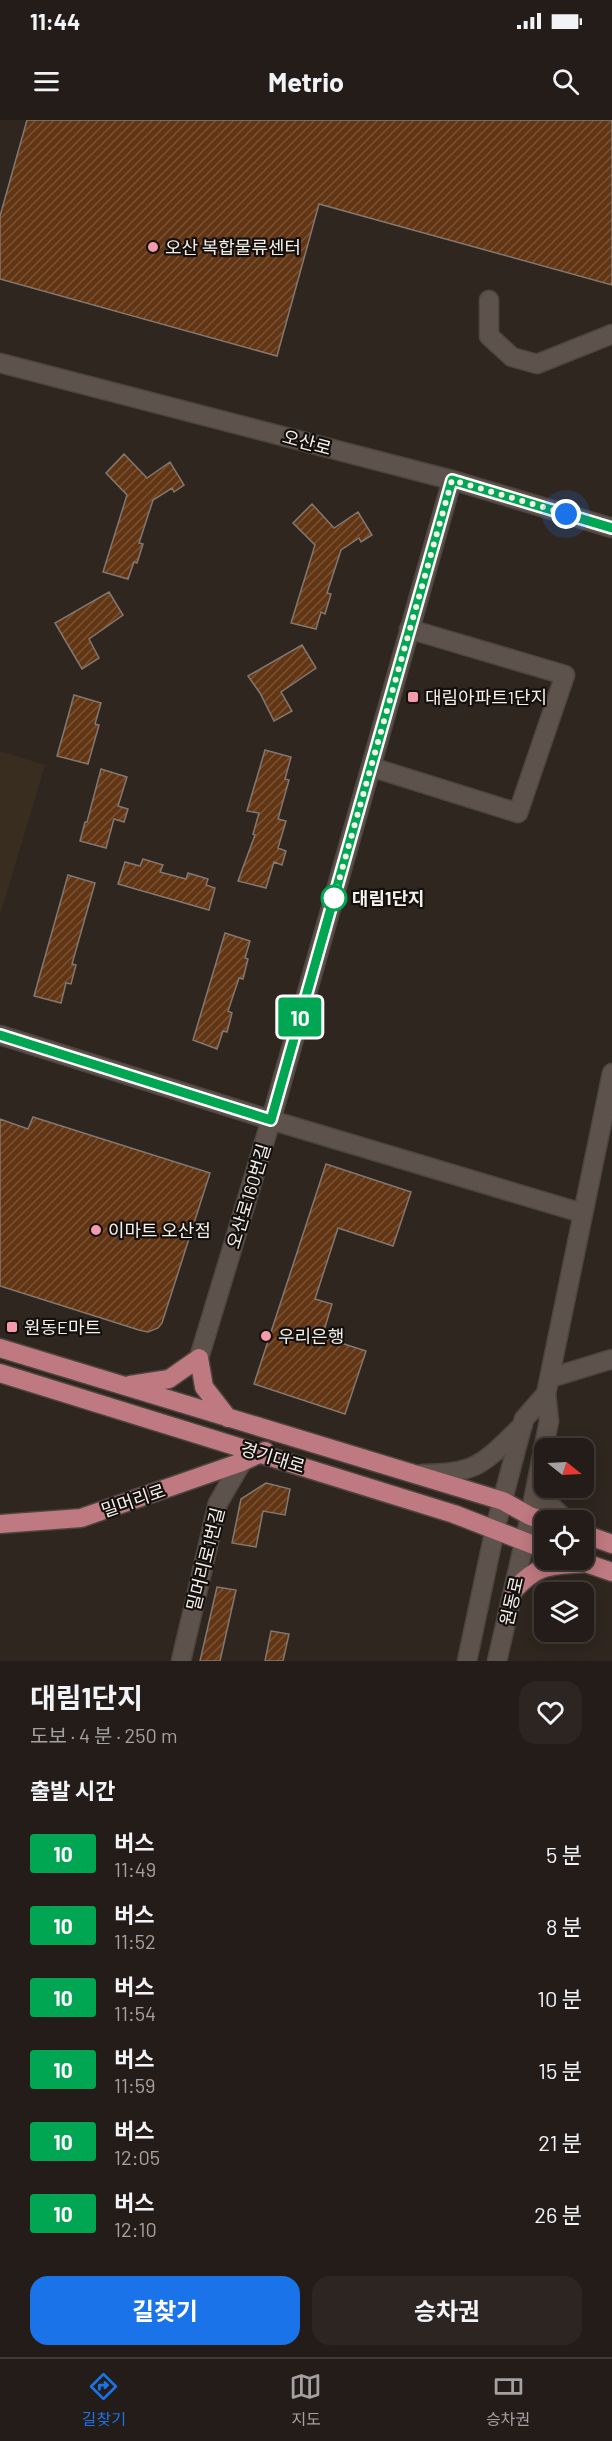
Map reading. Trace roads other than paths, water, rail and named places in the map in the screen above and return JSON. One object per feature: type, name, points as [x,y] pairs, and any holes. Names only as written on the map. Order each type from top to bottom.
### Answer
[{"type":"main road","name":"경기대로","points":[[0,1348],[503,1501],[534,1516]]},
{"type":"main road","points":[[123,1386],[168,1379],[199,1358],[204,1387],[228,1418]]},
{"type":"main road","name":"경기대로","points":[[0,1373],[454,1514],[534,1545]]},
{"type":"main road","name":"밀머리로","points":[[0,1524],[81,1518],[242,1462],[288,1436]]},
{"type":"main road","points":[[594,1538],[612,1544]]},
{"type":"main road","points":[[594,1566],[612,1572]]},
{"type":"main road","points":[[513,1590],[536,1570]]},
{"type":"street","points":[[489,300],[489,336],[512,357],[537,364],[612,334]]},
{"type":"street","name":"오산로","points":[[0,363],[452,480],[612,528]]},
{"type":"street","name":"오산로160번길","points":[[199,1358],[271,1120],[452,480]]},
{"type":"street","points":[[371,767],[518,813],[565,675],[409,629]]},
{"type":"street","points":[[0,1035],[271,1120],[582,1213]]},
{"type":"street","points":[[466,1661],[495,1529],[524,1419],[548,1386],[612,1073]]},
{"type":"street","points":[[548,1386],[612,1359]]},
{"type":"street","name":"원동로","points":[[546,1438],[549,1421],[548,1386]]},
{"type":"street","points":[[415,1474],[442,1474],[470,1469],[485,1461],[523,1425]]},
{"type":"street","name":"밀머리로1번길","points":[[181,1661],[218,1503],[242,1462]]},
{"type":"street","points":[[547,1498],[555,1510]]},
{"type":"street","points":[[454,1514],[482,1536],[488,1560]]},
{"type":"street","name":"원동로","points":[[497,1661],[525,1542],[534,1525]]},
{"type":"place","name":"오산 복합물류센터","points":[[153,247]]},
{"type":"place","name":"대림아파트1단지","points":[[413,697]]},
{"type":"place","name":"대림1단지","points":[[334,898]]},
{"type":"place","name":"이마트 오산점","points":[[96,1230]]},
{"type":"place","name":"원동E마트","points":[[12,1327]]},
{"type":"place","name":"우리은행","points":[[266,1336]]}]
